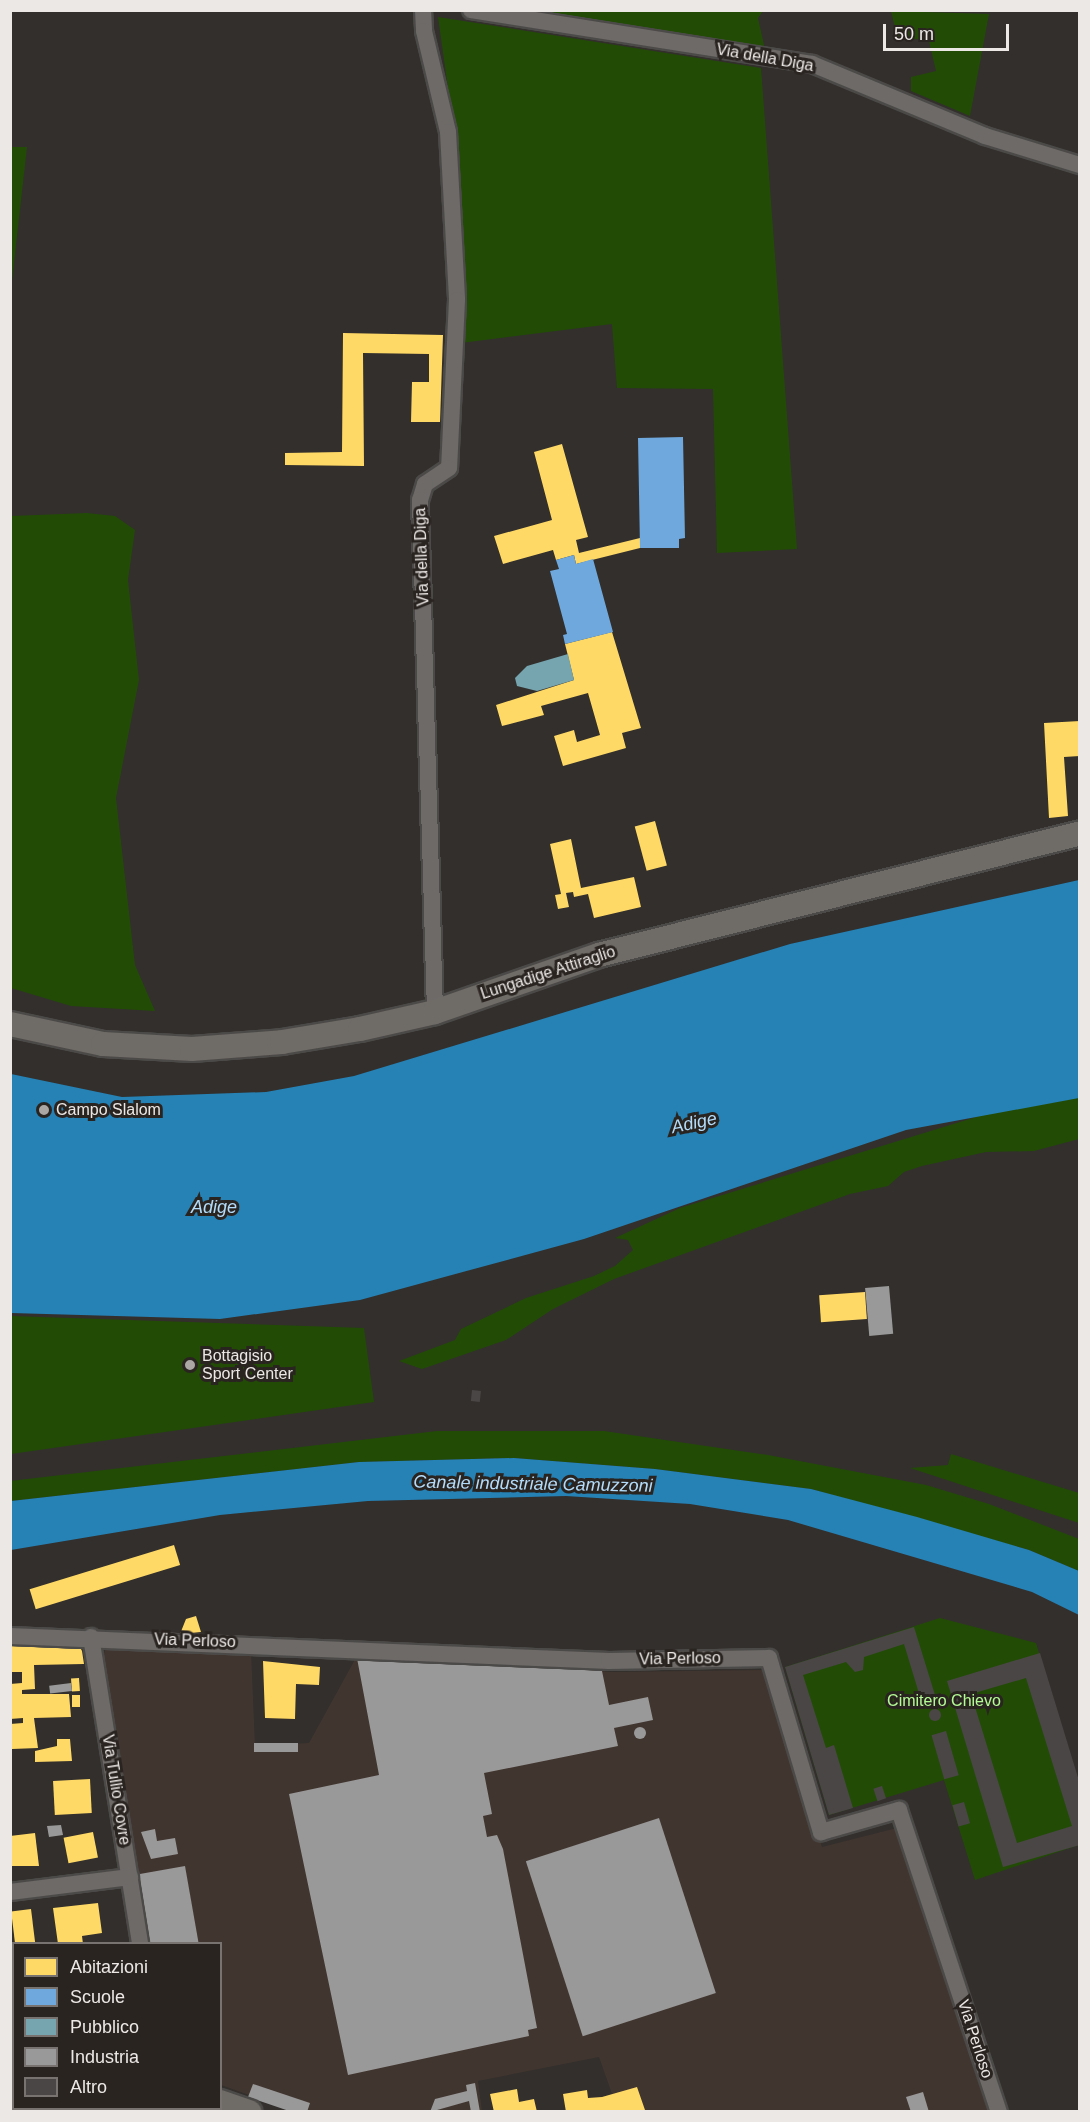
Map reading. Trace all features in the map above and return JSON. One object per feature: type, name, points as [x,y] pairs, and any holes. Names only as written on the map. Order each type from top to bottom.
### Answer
[{"type":"street","name":"Via della Diga","points":[[423,10],[424,31],[448,132],[456,300],[449,468],[425,484],[420,500],[435,1012]]},
{"type":"street","name":"Via della Diga","points":[[471,10],[812,64],[985,136],[1080,165]]},
{"type":"street","name":"Lungadige Attiraglio","points":[[10,1024],[103,1044],[192,1049],[282,1042],[435,1012],[598,955],[1080,834]]},
{"type":"street","name":"Via Perloso","points":[[10,1636],[91,1637],[609,1661],[769,1658],[822,1833],[899,1810],[999,2112]]},
{"type":"street","name":"Via Tullio Covre","points":[[91,1637],[140,1942]]},
{"type":"street","points":[[10,1892],[130,1876]]},
{"type":"street","points":[[222,2103],[249,2112]]},
{"type":"shaded area","points":[[119,1643],[251,1650],[255,1746],[309,1743],[358,1654],[611,1672],[767,1670],[822,1847],[897,1828],[992,2111],[618,2111],[599,2057],[478,2081],[482,2111],[294,2111],[222,2085],[222,1942],[150,1942],[101,1664],[105,1650]]},
{"type":"green space","points":[[504,11],[763,11],[758,18],[766,54]]},
{"type":"green space","points":[[891,11],[989,14],[970,116],[911,91],[911,77],[936,71],[929,41],[897,36]]},
{"type":"green space","points":[[438,17],[761,68],[797,549],[717,553],[713,389],[617,388],[612,324],[453,344],[456,144]]},
{"type":"green space","points":[[11,147],[27,147],[10,290]]},
{"type":"green space","points":[[87,513],[115,516],[135,530],[128,580],[139,680],[116,798],[135,965],[155,1011],[71,1006],[11,988],[11,516]]},
{"type":"green space","points":[[1079,1092],[1079,1139],[1034,1151],[986,1152],[922,1166],[904,1172],[888,1186],[850,1194],[614,1279],[553,1309],[506,1340],[422,1369],[399,1361],[455,1340],[461,1329],[526,1298],[594,1276],[615,1266],[633,1250],[628,1240],[615,1238],[680,1208],[999,1110]]},
{"type":"green space","name":"Bottagisio Sport Center","points":[[11,1316],[364,1328],[374,1402],[11,1454]]},
{"type":"green space","points":[[437,1431],[604,1431],[768,1455],[926,1485],[989,1504],[1079,1539],[1079,1571],[1029,1550],[811,1489],[655,1469],[514,1458],[359,1462],[11,1501],[10,1481]]},
{"type":"green space","points":[[951,1454],[1079,1493],[1079,1523],[910,1468],[948,1465]]},
{"type":"green space","name":"Cimitero Chievo","points":[[940,1618],[1036,1643],[1079,1784],[1079,1845],[975,1880],[944,1780],[829,1815],[785,1667]]},
{"type":"water","name":"Adige","points":[[1079,880],[1079,1098],[906,1130],[584,1239],[360,1300],[220,1319],[11,1313],[11,1074],[122,1097],[266,1092],[354,1076],[790,944]]},
{"type":"water","name":"Canale industriale Camuzzoni","points":[[514,1458],[655,1469],[811,1489],[917,1517],[1029,1550],[1079,1571],[1079,1615],[1032,1592],[788,1520],[690,1504],[566,1496],[368,1501],[220,1515],[11,1550],[11,1501],[359,1462]]},
{"type":"building: Abitazioni","points":[[343,333],[443,335],[440,422],[411,422],[412,382],[429,382],[429,354],[363,353],[364,466],[285,465],[285,453],[342,452]]},
{"type":"building: Abitazioni","points":[[562,444],[588,537],[576,540],[579,553],[640,538],[640,548],[576,564],[574,555],[556,560],[553,550],[503,564],[494,536],[552,520],[534,452]]},
{"type":"building: Abitazioni","points":[[612,632],[641,728],[622,733],[626,748],[563,766],[554,736],[574,730],[577,742],[600,735],[588,693],[541,706],[544,715],[502,726],[496,705],[574,680],[565,644]]},
{"type":"building: Abitazioni","points":[[1080,721],[1080,756],[1064,757],[1068,816],[1049,818],[1044,723]]},
{"type":"building: Abitazioni","points":[[655,821],[667,865],[647,871],[635,826]]},
{"type":"building: Abitazioni","points":[[571,839],[581,888],[634,877],[641,907],[594,918],[588,894],[574,897],[573,892],[566,893],[569,907],[558,909],[555,895],[561,894],[550,844]]},
{"type":"building: Abitazioni","points":[[865,1292],[867,1319],[821,1322],[819,1295]]},
{"type":"building: Abitazioni","points":[[174,1545],[180,1565],[36,1609],[30,1589]]},
{"type":"building: Abitazioni","points":[[196,1616],[201,1632],[180,1634],[186,1619]]},
{"type":"building: Abitazioni","points":[[10,1643],[79,1645],[82,1651],[84,1664],[34,1665],[35,1689],[22,1690],[22,1694],[69,1694],[71,1717],[34,1718],[38,1748],[12,1749],[10,1724],[23,1723],[23,1718],[10,1719],[10,1684],[22,1683],[22,1672],[10,1672]]},
{"type":"building: Abitazioni","points":[[263,1661],[320,1667],[319,1685],[296,1684],[295,1719],[265,1718]]},
{"type":"building: Abitazioni","points":[[79,1678],[80,1691],[72,1692],[71,1679]]},
{"type":"building: Abitazioni","points":[[72,1695],[80,1695],[80,1707],[72,1707]]},
{"type":"building: Abitazioni","points":[[57,1739],[70,1739],[72,1761],[35,1762],[35,1751],[57,1746]]},
{"type":"building: Abitazioni","points":[[90,1779],[92,1813],[55,1815],[53,1781]]},
{"type":"building: Abitazioni","points":[[93,1832],[98,1858],[69,1863],[64,1838]]},
{"type":"building: Abitazioni","points":[[35,1833],[39,1866],[10,1866],[10,1836]]},
{"type":"building: Abitazioni","points":[[98,1903],[102,1933],[82,1936],[83,1942],[58,1942],[53,1908]]},
{"type":"building: Abitazioni","points":[[31,1909],[35,1942],[15,1942],[11,1911]]},
{"type":"building: Abitazioni","points":[[637,2087],[645,2110],[566,2112],[563,2094],[587,2090],[588,2098],[602,2097]]},
{"type":"building: Abitazioni","points":[[517,2089],[519,2102],[534,2099],[537,2112],[494,2112],[490,2094]]},
{"type":"building: Scuole","points":[[683,437],[685,538],[679,539],[679,548],[640,548],[638,438]]},
{"type":"building: Scuole","points":[[574,555],[576,564],[593,559],[613,632],[565,644],[563,635],[567,634],[550,571],[559,569],[556,560]]},
{"type":"building: Pubblico","points":[[568,654],[574,680],[537,691],[517,686],[515,678],[527,666]]},
{"type":"building: Industria","points":[[889,1286],[893,1334],[869,1336],[865,1288]]},
{"type":"building: Industria","points":[[356,1653],[602,1671],[609,1705],[648,1697],[653,1720],[614,1728],[618,1746],[484,1773],[492,1814],[483,1816],[487,1837],[497,1835],[503,1849],[537,2028],[528,2030],[529,2036],[348,2075],[289,1794],[379,1775]]},
{"type":"building: Industria","points":[[71,1683],[72,1691],[50,1694],[49,1686]]},
{"type":"building: Industria","points":[[642,1727],[645,1728],[645,1738],[638,1739],[635,1738],[634,1731],[635,1728]]},
{"type":"building: Industria","points":[[254,1743],[298,1743],[298,1752],[254,1752]]},
{"type":"building: Industria","points":[[659,1818],[716,1993],[583,2036],[526,1861]]},
{"type":"building: Industria","points":[[61,1825],[63,1835],[49,1837],[47,1826]]},
{"type":"building: Industria","points":[[155,1829],[157,1841],[175,1838],[178,1854],[151,1859],[141,1832]]},
{"type":"building: Industria","points":[[185,1866],[198,1942],[145,1942],[133,1875]]},
{"type":"building: Industria","points":[[475,2083],[480,2112],[471,2112],[469,2101],[430,2112],[435,2099],[467,2091],[466,2085]]},
{"type":"building: Industria","points":[[253,2084],[310,2103],[307,2112],[292,2112],[248,2097]]},
{"type":"building: Industria","points":[[923,2092],[929,2112],[911,2112],[906,2097]]},
{"type":"building: Altro","points":[[472,1390],[481,1391],[480,1402],[471,1401]]},
{"type":"building: Altro","points":[[914,1627],[935,1695],[921,1700],[904,1644],[864,1657],[863,1670],[855,1672],[846,1662],[803,1675],[826,1748],[834,1745],[853,1808],[829,1815],[785,1667]]},
{"type":"building: Altro","points":[[1040,1653],[1080,1784],[1080,1845],[1003,1867],[947,1681]],"holes":[[[1026,1678],[1072,1826],[1017,1843],[971,1694]]]},
{"type":"building: Altro","points":[[937,1709],[940,1710],[940,1720],[933,1721],[930,1720],[929,1713],[930,1710]]},
{"type":"building: Altro","points":[[946,1731],[959,1775],[944,1779],[932,1735]]},
{"type":"building: Altro","points":[[882,1786],[886,1798],[877,1801],[873,1789]]},
{"type":"building: Altro","points":[[964,1802],[970,1823],[959,1826],[952,1805]]},
{"type":"place","name":"Campo Slalom","points":[[44,1110]]},
{"type":"place","name":"Bottagisio Sport Center","points":[[190,1365]]}]
